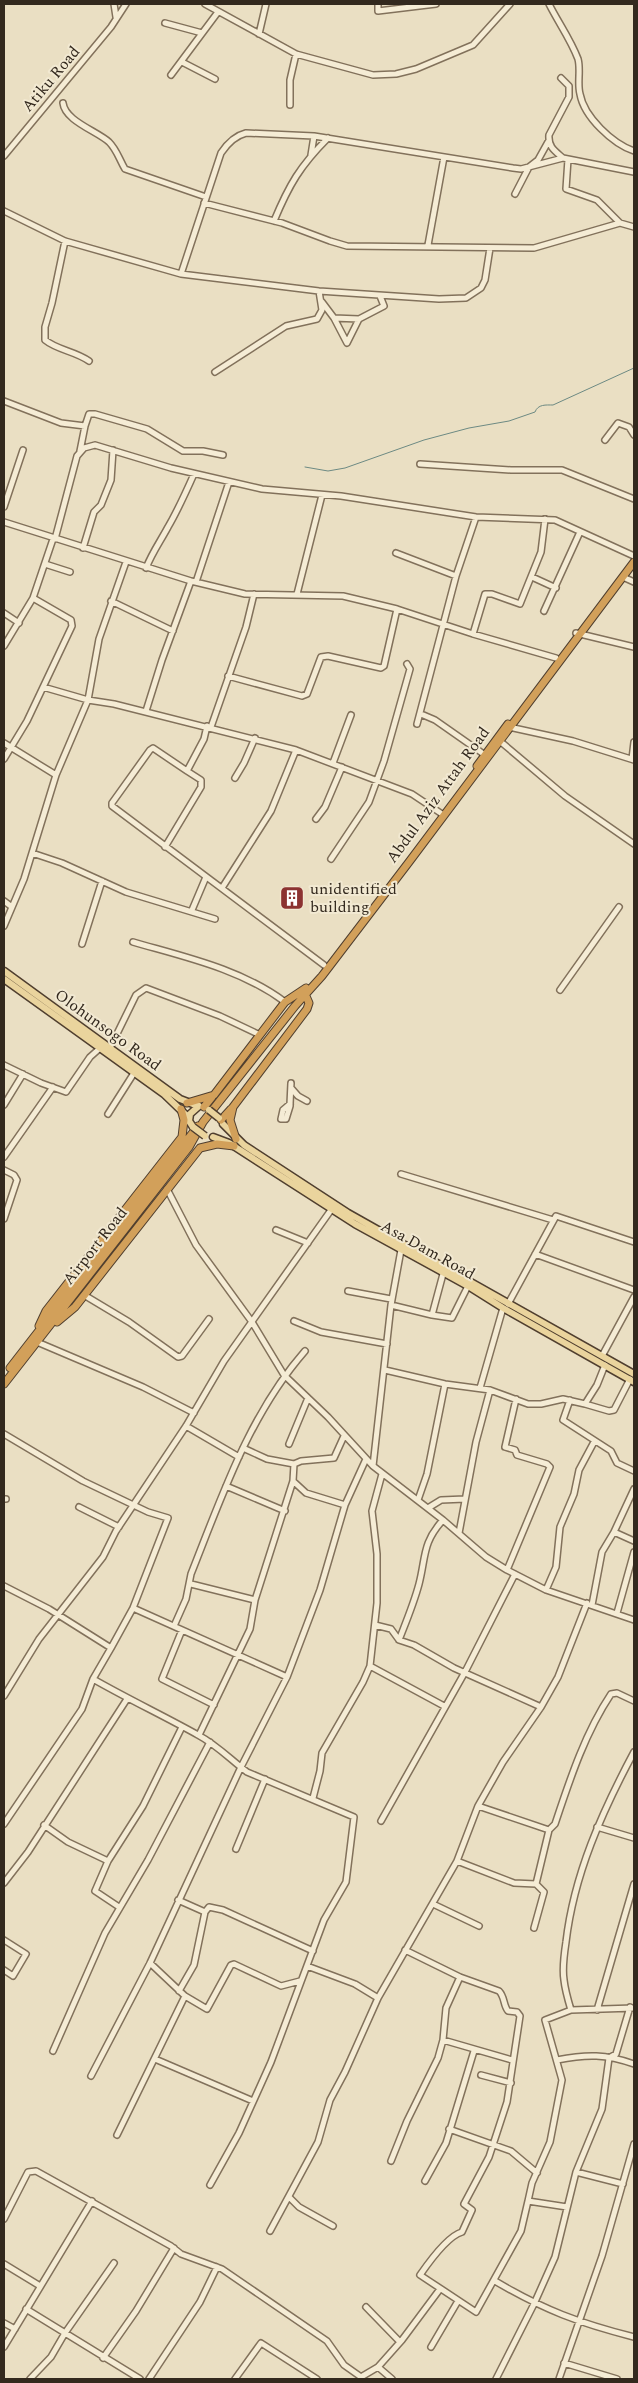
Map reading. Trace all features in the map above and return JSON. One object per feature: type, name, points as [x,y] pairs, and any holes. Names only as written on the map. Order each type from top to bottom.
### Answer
[{"type":"highway","name":"Abdul Aziz Attah Road","points":[[204,1120],[442,814],[578,634],[634,556]]},
{"type":"highway","name":"Abdul Aziz Attah Road","points":[[305,991],[322,976],[500,742],[508,727],[556,658],[578,634],[634,562]]},
{"type":"highway","points":[[204,1108],[284,1002],[305,991],[309,1003],[307,1009],[221,1121]]},
{"type":"highway","points":[[187,1103],[214,1095]]},
{"type":"highway","points":[[200,1148],[217,1144],[235,1143],[230,1120],[233,1107]]},
{"type":"highway","points":[[181,1109],[184,1120],[184,1133]]},
{"type":"highway","name":"Airport Road","points":[[4,1376],[40,1334],[194,1140],[204,1120]]},
{"type":"highway","points":[[40,1334],[46,1311],[191,1123]]},
{"type":"highway","points":[[40,1334],[75,1307],[208,1136]]},
{"type":"highway","name":"Airport Road","points":[[4,1384],[37,1342],[40,1334]]},
{"type":"main road","name":"Olohunsogo Road","points":[[4,971],[99,1049],[134,1072],[181,1109],[191,1123],[208,1136]]},
{"type":"main road","name":"Olohunsogo Road","points":[[4,979],[110,1048],[187,1103],[204,1108]]},
{"type":"main road","name":"Asa Dam Road","points":[[204,1108],[221,1121],[235,1143],[331,1210],[443,1274],[479,1290]]},
{"type":"main road","points":[[191,1123],[191,1110],[204,1108]]},
{"type":"main road","points":[[208,1136],[220,1133],[221,1121]]},
{"type":"main road","name":"Asa Dam Road","points":[[208,1136],[235,1143],[348,1213],[605,1365],[633,1378]]},
{"type":"main road","name":"Asa Dam Road","points":[[506,1306],[602,1356],[633,1378]]},
{"type":"street","points":[[114,4],[116,18]]},
{"type":"street","name":"Atiku Road","points":[[4,156],[126,4]]},
{"type":"street","points":[[205,4],[296,54],[373,75],[396,74],[435,62],[474,45],[510,4]]},
{"type":"street","points":[[259,34],[266,4]]},
{"type":"street","points":[[378,4],[378,11],[436,4]]},
{"type":"street","points":[[549,4],[578,60],[579,92],[583,104],[609,137],[618,144],[634,151]]},
{"type":"street","points":[[171,75],[218,12]]},
{"type":"street","points":[[165,23],[202,33]]},
{"type":"street","points":[[290,105],[290,80],[296,54]]},
{"type":"street","points":[[182,62],[215,79]]},
{"type":"street","points":[[515,194],[528,167],[538,160],[548,142],[549,135],[570,97],[569,86],[561,78]]},
{"type":"street","points":[[63,103],[66,113],[110,143],[118,153],[125,169],[206,197]]},
{"type":"street","points":[[181,274],[221,153],[226,145],[238,135],[246,133],[314,136],[513,168],[528,167],[566,159],[634,172]]},
{"type":"street","points":[[311,156],[314,136]]},
{"type":"street","points":[[274,221],[288,186],[311,156],[328,138]]},
{"type":"street","points":[[548,142],[550,146],[566,159]]},
{"type":"street","points":[[428,245],[444,157]]},
{"type":"street","points":[[566,159],[566,188],[597,200],[620,223],[634,227]]},
{"type":"street","points":[[204,204],[274,221],[348,246],[428,245],[534,248],[620,223]]},
{"type":"street","points":[[4,211],[65,241],[181,274],[319,291],[380,296],[439,299],[466,298],[481,288],[485,280],[490,248]]},
{"type":"street","points":[[65,241],[45,327],[45,340],[56,347],[77,353],[89,361]]},
{"type":"street","points":[[215,372],[286,326],[317,318],[322,310],[319,291]]},
{"type":"street","points":[[334,318],[359,319],[384,306],[380,296]]},
{"type":"street","points":[[322,302],[334,318],[347,344],[359,319]]},
{"type":"street","points":[[4,401],[61,423],[85,426]]},
{"type":"street","points":[[4,646],[33,598],[54,539],[80,451],[85,426],[91,413],[147,429],[183,451],[203,450],[223,455]]},
{"type":"street","points":[[605,440],[618,423],[629,428],[634,435]]},
{"type":"street","points":[[80,451],[95,445],[194,474],[262,489],[377,502],[476,517],[509,520],[545,519],[564,523],[634,556]]},
{"type":"street","points":[[4,507],[23,450]]},
{"type":"street","points":[[83,548],[94,512],[102,505],[111,480],[113,450]]},
{"type":"street","points":[[420,464],[512,470],[562,470],[634,499]]},
{"type":"street","points":[[146,568],[153,550],[173,518],[194,474]]},
{"type":"street","points":[[146,712],[173,631],[194,582],[229,482]]},
{"type":"street","points":[[297,594],[322,495]]},
{"type":"street","points":[[417,724],[443,625],[450,606],[456,576],[476,517]]},
{"type":"street","points":[[473,634],[485,594],[492,594],[519,605],[541,552],[545,519]]},
{"type":"street","points":[[4,522],[194,582],[254,594],[334,594],[397,609],[443,625],[556,658]]},
{"type":"street","points":[[544,611],[580,532]]},
{"type":"street","points":[[396,553],[456,576]]},
{"type":"street","points":[[4,926],[24,879],[56,775],[88,700],[99,639],[126,562]]},
{"type":"street","points":[[45,564],[70,572]]},
{"type":"street","points":[[532,577],[556,588]]},
{"type":"street","points":[[623,577],[634,582]]},
{"type":"street","points":[[187,771],[204,739],[228,676],[243,636],[254,594]]},
{"type":"street","points":[[4,759],[43,687],[72,623],[60,612],[33,598]]},
{"type":"street","points":[[111,601],[173,631]]},
{"type":"street","points":[[228,676],[302,696],[306,694],[321,657],[328,656],[381,668],[384,666],[397,609]]},
{"type":"street","points":[[4,613],[19,623]]},
{"type":"street","points":[[578,634],[634,647]]},
{"type":"street","points":[[331,859],[364,812],[378,780],[410,669],[406,664]]},
{"type":"street","points":[[43,687],[88,700],[114,704],[209,726],[296,750],[412,794],[442,814]]},
{"type":"street","points":[[421,714],[435,720],[485,755]]},
{"type":"street","points":[[334,763],[351,715]]},
{"type":"street","points":[[508,727],[573,741],[633,759],[634,742]]},
{"type":"street","points":[[235,778],[255,738]]},
{"type":"street","points":[[500,742],[565,796],[634,844]]},
{"type":"street","points":[[4,744],[56,775]]},
{"type":"street","points":[[165,847],[201,787],[201,780],[153,748],[112,803],[115,810],[324,965]]},
{"type":"street","points":[[222,888],[271,811],[296,750]]},
{"type":"street","points":[[316,819],[325,807],[342,767]]},
{"type":"street","points":[[32,853],[160,903],[192,910],[215,918]]},
{"type":"street","points":[[192,910],[206,877]]},
{"type":"street","points":[[82,944],[102,881]]},
{"type":"street","points":[[4,901],[12,907]]},
{"type":"street","points":[[560,990],[619,907]]},
{"type":"street","points":[[133,942],[237,975],[262,987],[284,1002]]},
{"type":"street","points":[[110,1048],[136,995],[146,988],[220,1016],[260,1035]]},
{"type":"street","points":[[4,1065],[66,1092],[90,1057],[99,1049]]},
{"type":"street","points":[[108,1114],[134,1072]]},
{"type":"street","points":[[4,1104],[23,1074]]},
{"type":"street","points":[[290,1104],[291,1086],[298,1096],[307,1100]]},
{"type":"street","points":[[4,1158],[53,1087]]},
{"type":"street","points":[[4,1170],[14,1175],[17,1180],[4,1219]]},
{"type":"street","points":[[400,1174],[553,1220]]},
{"type":"street","points":[[167,1188],[196,1245],[252,1322],[284,1375],[366,1460],[486,1556],[507,1570],[546,1590],[634,1620]]},
{"type":"street","points":[[4,1695],[39,1639],[103,1557],[119,1527],[186,1426],[224,1361],[331,1210]]},
{"type":"street","points":[[480,1388],[506,1306],[553,1220],[558,1215],[634,1242]]},
{"type":"street","points":[[276,1230],[308,1243]]},
{"type":"street","points":[[373,1466],[391,1302],[401,1250]]},
{"type":"street","points":[[535,1254],[634,1290]]},
{"type":"street","points":[[432,1315],[443,1274]]},
{"type":"street","points":[[348,1291],[432,1315],[452,1318],[468,1286]]},
{"type":"street","points":[[84,1295],[129,1322],[178,1357],[182,1356],[209,1319]]},
{"type":"street","points":[[602,1356],[634,1297]]},
{"type":"street","points":[[294,1321],[321,1332],[387,1344]]},
{"type":"street","points":[[37,1342],[143,1387],[194,1413]]},
{"type":"street","points":[[174,1626],[191,1584],[191,1574],[226,1486],[254,1423],[284,1375],[305,1350]]},
{"type":"street","points":[[585,1404],[594,1392],[605,1365]]},
{"type":"street","points":[[385,1370],[445,1384],[490,1390],[536,1404],[560,1399],[609,1411],[614,1410],[633,1378]]},
{"type":"street","points":[[418,1500],[426,1474],[445,1384]]},
{"type":"street","points":[[459,1533],[476,1442],[490,1390]]},
{"type":"street","points":[[289,1444],[308,1398]]},
{"type":"street","points":[[507,1570],[528,1524],[550,1467],[547,1464],[516,1455],[515,1450],[505,1447],[516,1399]]},
{"type":"street","points":[[570,1400],[563,1420],[610,1452],[617,1463],[634,1471]]},
{"type":"street","points":[[186,1426],[239,1457]]},
{"type":"street","points":[[4,1434],[83,1481],[148,1512],[166,1517],[168,1520],[133,1608],[93,1679],[82,1709],[4,1824]]},
{"type":"street","points":[[243,1448],[267,1459],[294,1464],[301,1461],[334,1458],[344,1436]]},
{"type":"street","points":[[546,1590],[556,1567],[560,1528],[574,1494],[579,1470],[594,1442]]},
{"type":"street","points":[[91,2076],[150,1963],[241,1767],[287,1677],[320,1590],[345,1505],[366,1460]]},
{"type":"street","points":[[199,1735],[250,1629],[255,1600],[286,1511],[293,1481],[294,1464]]},
{"type":"street","points":[[313,1798],[320,1771],[322,1752],[363,1682],[370,1666],[376,1625],[377,1554],[372,1511],[382,1474]]},
{"type":"street","points":[[293,1481],[306,1493],[345,1505]]},
{"type":"street","points":[[226,1486],[286,1511]]},
{"type":"street","points":[[270,2231],[290,2198],[310,2154],[318,2142],[330,2100],[345,2072],[378,1998],[456,1861],[478,1806],[503,1762],[558,1677],[590,1604],[602,1552],[633,1500],[634,1489]]},
{"type":"street","points":[[428,1508],[440,1500],[465,1499]]},
{"type":"street","points":[[79,1507],[119,1527]]},
{"type":"street","points":[[399,1640],[419,1584],[422,1557],[428,1539],[443,1520]]},
{"type":"street","points":[[614,1532],[634,1541]]},
{"type":"street","points":[[617,1613],[634,1552]]},
{"type":"street","points":[[380,1821],[465,1672],[515,1574]]},
{"type":"street","points":[[191,1584],[255,1600]]},
{"type":"street","points":[[4,1586],[59,1615],[111,1648]]},
{"type":"street","points":[[133,1608],[287,1677]]},
{"type":"street","points":[[376,1625],[391,1629],[399,1640],[414,1645],[465,1672],[540,1707]]},
{"type":"street","points":[[182,1630],[162,1679],[214,1705]]},
{"type":"street","points":[[370,1666],[444,1706]]},
{"type":"street","points":[[93,1679],[127,1699],[199,1735],[236,1761],[241,1767],[352,1815],[354,1822],[346,1882],[324,1920],[271,2062],[239,2133],[210,2185]]},
{"type":"street","points":[[536,1884],[549,1830],[555,1824],[573,1771],[610,1695],[617,1693],[634,1701]]},
{"type":"street","points":[[4,1884],[28,1852],[127,1699]]},
{"type":"street","points":[[119,1906],[95,1891],[108,1861],[143,1806],[182,1727]]},
{"type":"street","points":[[53,2051],[119,1906],[148,1860],[210,1742]]},
{"type":"street","points":[[571,2010],[563,1973],[568,1922],[579,1876],[605,1806],[634,1752]]},
{"type":"street","points":[[236,1849],[265,1779]]},
{"type":"street","points":[[478,1806],[549,1830]]},
{"type":"street","points":[[44,1825],[68,1842],[108,1861]]},
{"type":"street","points":[[597,1827],[634,1838]]},
{"type":"street","points":[[456,1861],[514,1883],[536,1884],[543,1888],[544,1892],[534,1928]]},
{"type":"street","points":[[597,2010],[634,1884]]},
{"type":"street","points":[[178,1900],[205,1912]]},
{"type":"street","points":[[433,1904],[479,1926]]},
{"type":"street","points":[[179,1991],[194,1965],[205,1912],[210,1907],[223,1910],[313,1951]]},
{"type":"street","points":[[4,1940],[26,1954],[13,1976],[4,1970]]},
{"type":"street","points":[[406,1950],[460,1977],[499,1991],[503,1995],[505,2007],[508,2011],[520,2014],[512,2060],[511,2083],[493,2145],[489,2157],[464,2204],[472,2210],[462,2232],[454,2234],[446,2241],[420,2275],[476,2312],[521,2232],[537,2173],[550,2142],[562,2080],[545,2020],[571,2010],[632,2008],[616,2054],[611,2056]]},
{"type":"street","points":[[150,1963],[185,1996],[207,2009],[231,1965],[234,1964],[281,1986],[300,1981]]},
{"type":"street","points":[[307,1966],[355,1984],[378,1998]]},
{"type":"street","points":[[392,2161],[407,2121],[438,2058],[443,2040],[446,2008],[460,1977]]},
{"type":"street","points":[[117,2135],[185,1996]]},
{"type":"street","points":[[443,2040],[474,2051],[512,2060]]},
{"type":"street","points":[[425,2181],[446,2143],[474,2051]]},
{"type":"street","points":[[557,2060],[578,2056],[611,2056],[634,2064]]},
{"type":"street","points":[[496,2379],[534,2304],[554,2257],[576,2172],[602,2109],[611,2056]]},
{"type":"street","points":[[154,2059],[253,2102]]},
{"type":"street","points":[[481,2075],[511,2083]]},
{"type":"street","points":[[449,2129],[510,2151],[537,2173]]},
{"type":"street","points":[[559,2379],[580,2323],[634,2145]]},
{"type":"street","points":[[4,2219],[26,2174],[32,2170],[92,2200],[181,2254],[217,2267],[327,2341],[344,2365],[361,2377],[378,2367],[400,2342],[440,2289]]},
{"type":"street","points":[[576,2172],[623,2184]]},
{"type":"street","points":[[290,2198],[298,2206],[333,2226]]},
{"type":"street","points":[[4,2347],[92,2200]]},
{"type":"street","points":[[528,2201],[567,2207]]},
{"type":"street","points":[[103,2358],[136,2311],[174,2248]]},
{"type":"street","points":[[30,2379],[52,2357],[65,2333],[114,2263]]},
{"type":"street","points":[[4,2264],[40,2286]]},
{"type":"street","points":[[148,2379],[200,2302],[217,2267]]},
{"type":"street","points":[[495,2281],[534,2304],[580,2323],[634,2337]]},
{"type":"street","points":[[431,2347],[458,2301]]},
{"type":"street","points":[[366,2307],[400,2342]]},
{"type":"street","points":[[26,2310],[140,2379]]},
{"type":"street","points":[[4,2323],[14,2329]]},
{"type":"street","points":[[235,2379],[260,2343],[317,2379]]},
{"type":"street","points":[[564,2363],[617,2379]]},
{"type":"street","points":[[378,2367],[392,2379]]},
{"type":"street","points":[[350,2379],[356,2373]]},
{"type":"waterway","points":[[305,467],[328,471],[345,468],[424,440],[469,428],[509,421],[535,412],[540,406],[553,405],[634,368]]},
{"type":"place","name":"unidentified building","points":[[292,898]]}]
